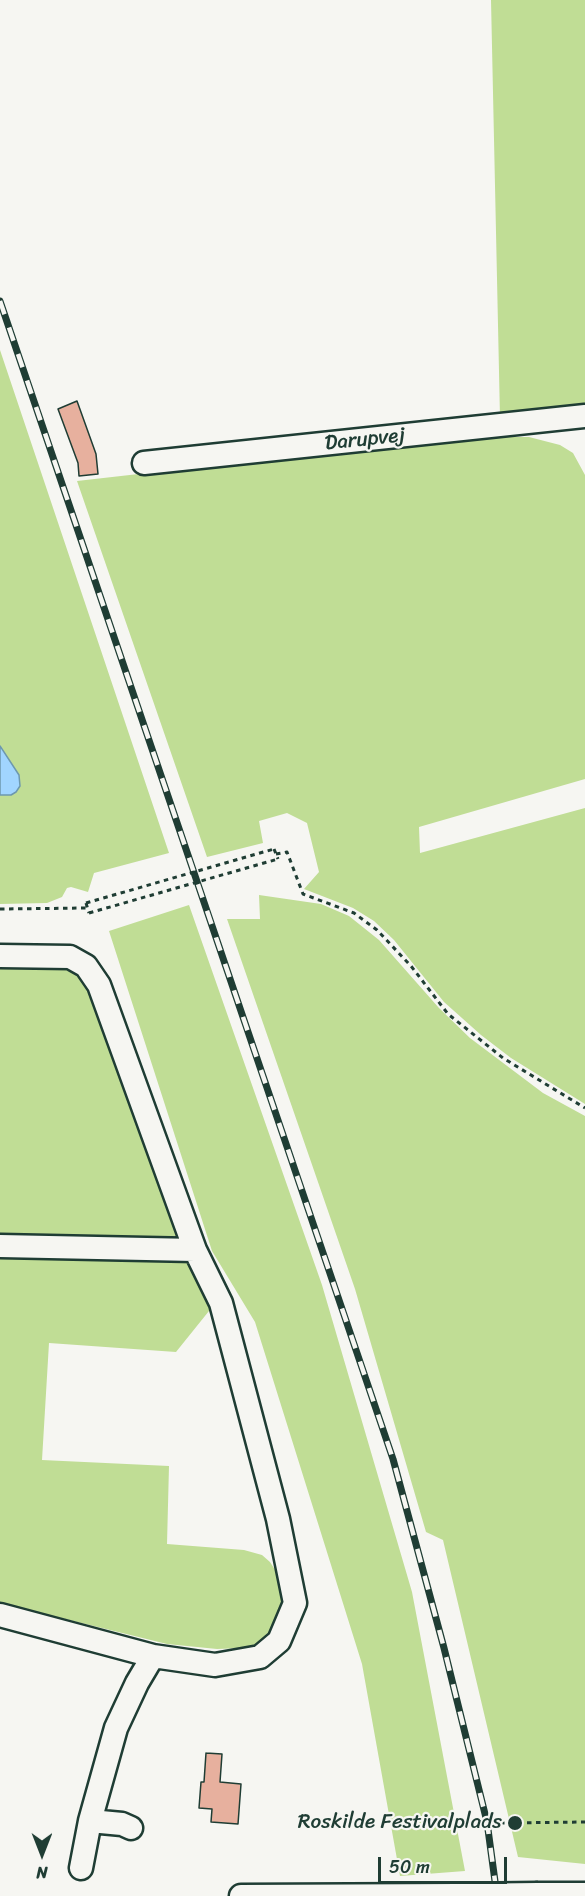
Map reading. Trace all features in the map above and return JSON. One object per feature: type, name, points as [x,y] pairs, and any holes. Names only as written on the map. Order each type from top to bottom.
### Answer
[{"type":"street","name":"Darupvej","points":[[144,463],[585,416]]},
{"type":"street","points":[[0,957],[70,957],[86,966],[99,985],[195,1250],[221,1303],[278,1519],[296,1603],[279,1641],[260,1657],[215,1665],[153,1656],[0,1615]]},
{"type":"street","points":[[0,1246],[195,1250]]},
{"type":"street","points":[[81,1868],[90,1821],[116,1728],[137,1683],[153,1656]]},
{"type":"street","points":[[90,1821],[122,1824],[131,1828]]},
{"type":"street","points":[[241,1896],[585,1894]]},
{"type":"path","points":[[274,849],[276,854],[278,859],[89,913],[87,908],[87,903],[274,849]]},
{"type":"path","points":[[276,854],[288,852],[303,894],[354,913],[377,930],[411,966],[448,1014],[503,1058],[585,1108]]},
{"type":"path","points":[[0,909],[87,908]]},
{"type":"path","points":[[501,1823],[585,1822]]},
{"type":"green space","points":[[491,0],[585,0],[585,409],[500,418]]},
{"type":"green space","points":[[0,350],[169,853],[94,873],[88,892],[67,888],[62,897],[47,903],[0,904]]},
{"type":"green space","points":[[464,437],[529,437],[560,445],[573,453],[585,475],[585,779],[419,827],[420,853],[585,808],[585,1104],[511,1058],[481,1035],[444,1002],[394,940],[374,921],[353,908],[304,889],[319,872],[307,823],[287,813],[259,821],[263,843],[207,857],[77,481]]},
{"type":"green space","points":[[259,895],[321,904],[349,916],[379,940],[439,1008],[470,1038],[543,1093],[585,1116],[585,1864],[518,1857],[443,1540],[426,1532],[355,1289],[227,919],[260,919]]},
{"type":"green space","points":[[189,905],[322,1285],[412,1592],[465,1871],[400,1876],[362,1664],[255,1322],[212,1251],[109,931]]},
{"type":"green space","points":[[45,963],[69,969],[90,983],[179,1238],[174,1244],[0,1242],[0,965]]},
{"type":"green space","points":[[0,1255],[187,1259],[213,1306],[176,1352],[49,1343],[42,1460],[169,1466],[167,1544],[244,1550],[262,1555],[270,1562],[281,1579],[286,1617],[261,1644],[244,1648],[217,1649],[167,1644],[0,1603]]},
{"type":"water","points":[[0,746],[19,775],[20,786],[11,795],[0,795]]},
{"type":"building","points":[[77,401],[96,454],[98,474],[79,476],[78,463],[58,409]]},
{"type":"building","points":[[206,1753],[222,1754],[220,1782],[241,1784],[238,1824],[211,1822],[212,1809],[199,1808]]},
{"type":"railway","points":[[0,301],[393,1459],[444,1648],[487,1822],[497,1896]]},
{"type":"place","name":"Roskilde Festivalplads","points":[[515,1823]]}]
